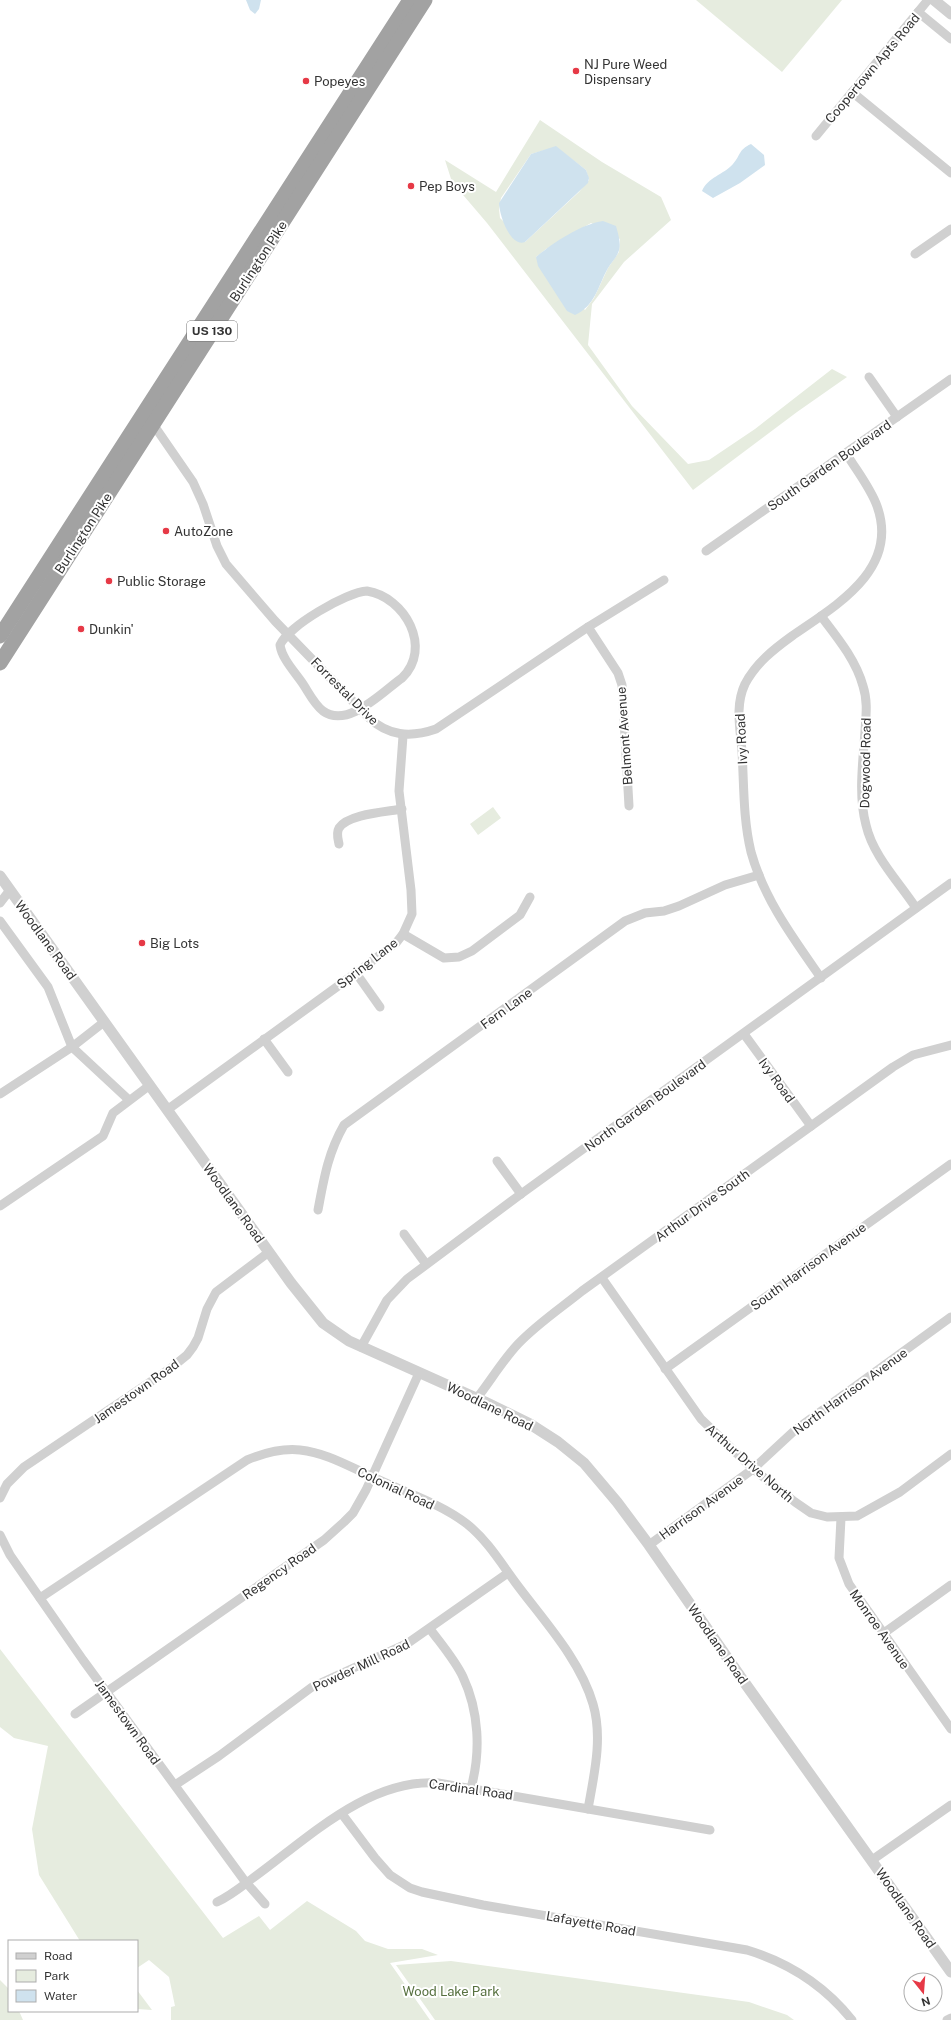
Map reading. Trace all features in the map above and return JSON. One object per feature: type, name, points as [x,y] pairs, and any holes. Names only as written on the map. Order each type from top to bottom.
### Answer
[{"type":"highway","name":"Burlington Pike","points":[[0,636],[4,626],[410,0]]},
{"type":"highway","name":"Burlington Pike","points":[[0,663],[425,0]]},
{"type":"street","name":"Coopertown Apts Road","points":[[816,136],[928,0]]},
{"type":"street","points":[[934,0],[951,14]]},
{"type":"street","points":[[918,12],[951,39]]},
{"type":"street","points":[[852,92],[951,173]]},
{"type":"street","points":[[915,254],[951,229]]},
{"type":"street","points":[[869,377],[897,417]]},
{"type":"street","name":"South Garden Boulevard","points":[[706,551],[951,380]]},
{"type":"street","name":"Forrestal Drive","points":[[153,424],[193,482],[203,504],[216,546],[226,564],[288,634],[360,709],[381,728],[403,736],[424,734],[451,721],[588,627],[664,580]]},
{"type":"street","name":"Ivy Road","points":[[821,978],[774,907],[759,875],[751,851],[744,811],[739,721],[740,702],[746,684],[762,661],[777,647],[850,594],[864,581],[870,572],[881,543],[882,524],[876,505],[846,453]]},
{"type":"street","points":[[367,591],[383,595],[397,606],[415,636],[416,644],[415,659],[408,672],[360,709],[353,713],[341,716],[334,716],[322,710],[314,701],[281,649],[282,640],[288,634],[335,602],[359,592],[367,591]]},
{"type":"street","name":"Dogwood Road","points":[[821,616],[852,659],[860,676],[866,695],[862,795],[864,816],[869,836],[874,849],[916,908]]},
{"type":"street","name":"Belmont Avenue","points":[[588,627],[618,673],[622,685],[629,806]]},
{"type":"street","name":"Spring Lane","points":[[167,1110],[356,973],[396,943],[403,934],[412,914],[399,791],[403,736]]},
{"type":"street","points":[[339,844],[339,828],[351,820],[402,810]]},
{"type":"street","name":"Fern Lane","points":[[318,1210],[326,1166],[335,1140],[344,1125],[625,922],[645,913],[664,911],[679,906],[725,885],[759,875]]},
{"type":"street","name":"Woodlane Road","points":[[0,876],[269,1252],[323,1323],[335,1332],[361,1347],[477,1398],[530,1424],[571,1452],[595,1476],[649,1545],[742,1679],[951,1972]]},
{"type":"street","name":"North Garden Boulevard","points":[[361,1347],[386,1300],[407,1279],[426,1264],[520,1194],[744,1034],[951,883]]},
{"type":"street","points":[[0,903],[10,890]]},
{"type":"street","points":[[403,934],[444,958],[459,957],[472,951],[520,915],[530,897]]},
{"type":"street","points":[[0,921],[48,987],[72,1047],[129,1100]]},
{"type":"street","points":[[356,973],[380,1006]]},
{"type":"street","points":[[0,1094],[72,1047],[104,1022]]},
{"type":"street","name":"Ivy Road","points":[[744,1034],[811,1126]]},
{"type":"street","points":[[264,1039],[288,1072]]},
{"type":"street","name":"Arthur Drive South","points":[[477,1398],[518,1344],[553,1314],[893,1066],[913,1055],[951,1045]]},
{"type":"street","points":[[0,1206],[103,1136],[113,1113],[150,1085]]},
{"type":"street","points":[[497,1161],[520,1194]]},
{"type":"street","name":"South Harrison Avenue","points":[[665,1368],[951,1164]]},
{"type":"street","points":[[404,1234],[426,1264]]},
{"type":"street","name":"Jamestown Road","points":[[0,1498],[7,1484],[24,1467],[183,1359],[198,1338],[207,1309],[216,1292],[269,1252]]},
{"type":"street","name":"Arthur Drive North","points":[[602,1278],[700,1419],[753,1469],[802,1508],[827,1517],[841,1518],[857,1516],[873,1509],[900,1492],[951,1454]]},
{"type":"street","name":"North Harrison Avenue","points":[[753,1469],[794,1431],[951,1317]]},
{"type":"street","name":"Regency Road","points":[[75,1714],[335,1531],[352,1512],[372,1477],[419,1373]]},
{"type":"street","name":"Colonial Road","points":[[40,1598],[230,1470],[264,1453],[281,1450],[315,1452],[329,1456],[432,1504],[467,1524],[481,1538],[572,1659],[590,1694],[596,1712],[598,1739],[588,1809]]},
{"type":"street","name":"Harrison Avenue","points":[[649,1545],[753,1469]]},
{"type":"street","points":[[0,1477],[7,1484]]},
{"type":"street","name":"Monroe Avenue","points":[[841,1518],[839,1558],[848,1584],[951,1729]]},
{"type":"street","name":"Jamestown Road","points":[[0,1535],[10,1555],[107,1692],[246,1883],[265,1904]]},
{"type":"street","name":"Powder Mill Road","points":[[175,1785],[219,1756],[312,1687],[399,1648],[430,1629],[508,1573]]},
{"type":"street","points":[[884,1633],[951,1585]]},
{"type":"street","points":[[430,1629],[460,1672],[473,1708],[477,1744],[472,1788]]},
{"type":"street","name":"Cardinal Road","points":[[217,1902],[342,1814],[375,1794],[406,1784],[433,1782],[710,1830]]},
{"type":"street","points":[[872,1860],[951,1805]]},
{"type":"street","name":"Lafayette Road","points":[[342,1814],[382,1867],[390,1875],[410,1888],[483,1905],[665,1935],[753,1952],[787,1965],[807,1977],[829,1994],[852,2020]]},
{"type":"street","points":[[947,2020],[951,2018]]},
{"type":"green space","points":[[696,0],[842,0],[782,72]]},
{"type":"green space","points":[[540,120],[602,162],[661,197],[671,220],[624,262],[592,304],[588,345],[632,406],[688,464],[709,460],[755,429],[832,369],[847,377],[797,412],[693,490],[487,223],[452,182],[445,160],[496,192]],"holes":[[[556,147],[586,170],[589,180],[579,192],[525,242],[500,218],[499,209],[501,198],[531,154]],[[591,223],[620,239],[619,252],[608,268],[594,298],[585,310],[536,257],[546,249]]]},
{"type":"green space","points":[[493,807],[501,818],[478,835],[470,824]]},
{"type":"green space","points":[[0,1649],[223,1938],[259,1916],[270,1930],[307,1901],[356,1931],[365,1941],[388,1949],[422,1949],[438,1955],[390,1963],[430,2020],[171,2020],[171,2007],[175,2006],[169,1977],[149,1960],[138,1967],[138,1940],[79,1940],[39,1875],[32,1829],[48,1746],[14,1738],[0,1727]]},
{"type":"green space","name":"Wood Lake Park","points":[[451,1961],[749,2002],[787,2015],[794,2020],[435,2020],[396,1965]]},
{"type":"green space","points":[[0,1980],[8,1988],[8,2012],[19,2012],[23,2020],[0,2020]]},
{"type":"green space","points":[[138,1991],[152,2010],[138,2009]]},
{"type":"water","points":[[246,0],[261,0],[259,9],[255,14],[250,10]]},
{"type":"water","points":[[751,144],[764,155],[765,165],[740,183],[713,198],[702,191],[708,182],[729,168],[736,161],[742,151]]},
{"type":"water","points":[[556,146],[586,170],[589,178],[588,183],[525,242],[515,240],[506,229],[499,203],[531,154]]},
{"type":"water","points":[[603,221],[616,226],[620,246],[619,250],[608,268],[592,301],[582,311],[575,315],[567,311],[538,266],[536,257],[559,240],[577,230]]},
{"type":"place","name":"NJ Pure Weed Dispensary","points":[[576,71]]},
{"type":"place","name":"Popeyes","points":[[306,81]]},
{"type":"place","name":"Pep Boys","points":[[411,186]]},
{"type":"place","name":"AutoZone","points":[[166,531]]},
{"type":"place","name":"Public Storage","points":[[109,581]]},
{"type":"place","name":"Dunkin'","points":[[81,629]]},
{"type":"place","name":"Big Lots","points":[[142,943]]}]
